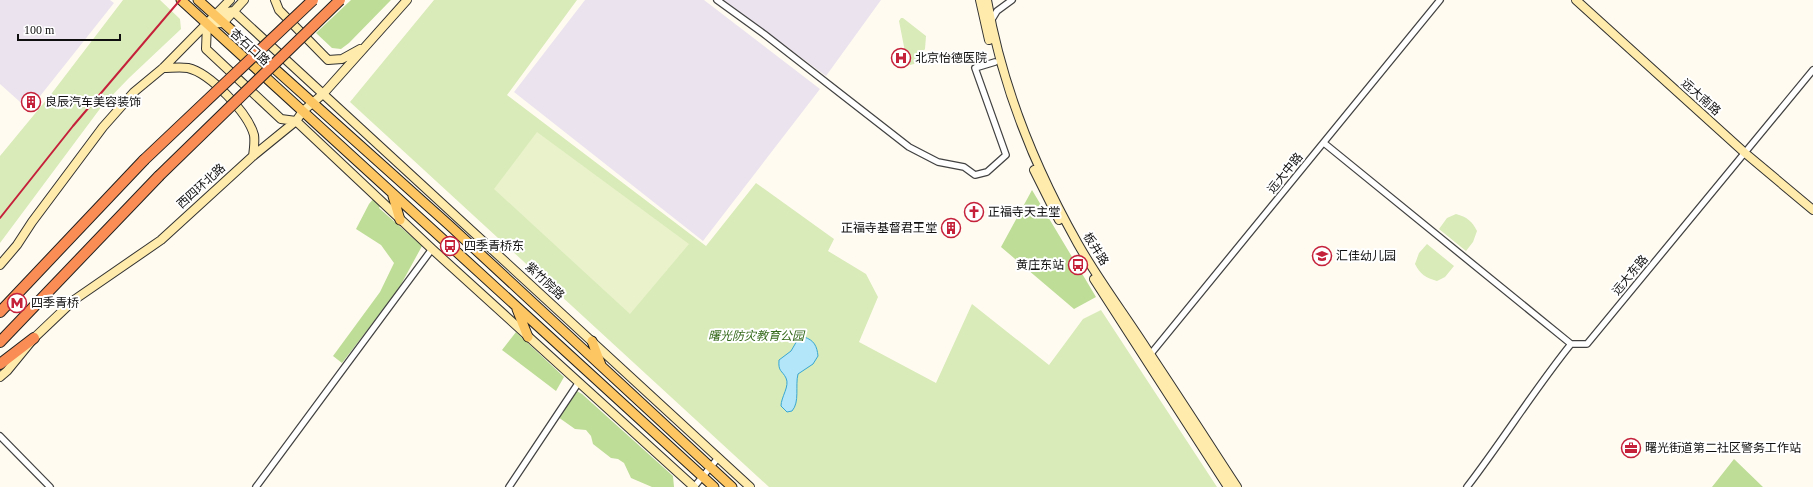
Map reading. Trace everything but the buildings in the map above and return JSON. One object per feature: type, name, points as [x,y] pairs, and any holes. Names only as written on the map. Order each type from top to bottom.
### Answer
[{"type":"highway","points":[[0,312],[144,160],[313,0]]},
{"type":"highway","points":[[0,342],[159,176],[340,0]]},
{"type":"highway","points":[[0,364],[34,338]]},
{"type":"main road","name":"杏石口路","points":[[181,0],[304,111]]},
{"type":"main road","name":"杏石口路","points":[[198,0],[314,104]]},
{"type":"main road","name":"紫竹院路","points":[[314,104],[449,225],[732,487]]},
{"type":"main road","points":[[304,111],[714,487]]},
{"type":"main road","points":[[393,194],[400,220]]},
{"type":"main road","points":[[516,306],[528,337]]},
{"type":"main road","points":[[592,341],[602,367]]},
{"type":"street","points":[[0,265],[17,245],[32,222],[103,127],[134,92],[163,68],[230,0]]},
{"type":"street","points":[[207,24],[223,23],[244,0]]},
{"type":"street","points":[[275,0],[278,10],[328,60],[342,59],[365,47]]},
{"type":"street","name":"西四环北路","points":[[0,377],[7,371],[34,338],[74,300],[161,240],[253,156],[296,121],[304,111],[314,104],[408,0]]},
{"type":"street","points":[[717,0],[764,34],[909,147],[938,162],[964,168],[975,175],[987,172],[1006,155],[975,68],[995,62]]},
{"type":"street","points":[[980,0],[995,62],[1025,150],[1046,197],[1084,263],[1148,357],[1228,487]]},
{"type":"street","name":"板井路","points":[[987,0],[990,21],[1008,88],[1030,147],[1051,194],[1079,246],[1148,357],[1237,487]]},
{"type":"street","points":[[990,21],[996,11],[1012,0]]},
{"type":"street","name":"远大中路","points":[[1148,357],[1440,0]]},
{"type":"street","name":"远大南路","points":[[1576,0],[1745,153],[1813,210]]},
{"type":"street","points":[[214,15],[233,11]]},
{"type":"street","name":"紫竹院路","points":[[233,11],[750,487]]},
{"type":"street","points":[[207,24],[206,49],[281,119],[296,121],[400,220],[694,487],[718,458]]},
{"type":"street","points":[[163,68],[188,68],[198,72],[227,96],[245,117],[254,134],[253,156]]},
{"type":"street","name":"远大东路","points":[[1571,344],[1587,344],[1813,70]]},
{"type":"street","points":[[1324,143],[1571,344],[1541,382],[1494,452],[1467,487]]},
{"type":"street","points":[[256,487],[432,249]]},
{"type":"street","points":[[509,487],[579,382]]},
{"type":"street","points":[[0,436],[10,449],[50,487]]},
{"type":"shaded area","points":[[0,0],[110,0],[114,3],[29,110],[0,84]]},
{"type":"shaded area","points":[[585,0],[704,0],[820,89],[703,241],[514,92]]},
{"type":"shaded area","points":[[724,0],[881,0],[826,76]]},
{"type":"green space","points":[[123,0],[160,0],[180,19],[181,29],[129,78],[102,106],[0,243],[0,156],[52,93]]},
{"type":"green space","points":[[351,0],[391,0],[349,43],[341,49],[332,48],[316,33]]},
{"type":"green space","name":"曙光防灾教育公园","points":[[434,0],[577,0],[507,95],[706,246],[756,183],[834,239],[828,251],[866,274],[878,297],[859,342],[936,383],[972,304],[1049,365],[1083,319],[1101,310],[1217,487],[769,487],[350,102]]},
{"type":"green space","points":[[901,18],[926,36],[925,49],[914,64],[910,65],[907,62],[899,21]]},
{"type":"green space","points":[[537,132],[689,244],[630,314],[494,189]]},
{"type":"green space","points":[[1032,190],[1096,297],[1074,309],[1001,247]]},
{"type":"green space","points":[[374,198],[381,204],[379,208],[422,246],[398,290],[342,363],[333,356],[380,292],[394,263],[381,245],[356,229],[369,204]]},
{"type":"green space","points":[[1456,214],[1469,220],[1477,231],[1473,242],[1466,251],[1439,229],[1447,218]]},
{"type":"green space","points":[[1427,244],[1454,266],[1445,277],[1437,281],[1424,275],[1415,264],[1419,253]]},
{"type":"green space","points":[[516,332],[564,377],[556,391],[502,350]]},
{"type":"green space","points":[[575,390],[582,394],[673,476],[674,487],[652,487],[631,478],[624,463],[618,459],[611,458],[593,444],[591,436],[586,430],[575,429],[558,417]]},
{"type":"green space","points":[[1734,459],[1763,487],[1712,487]]},
{"type":"water","points":[[804,337],[814,344],[817,349],[818,356],[813,364],[798,374],[796,403],[792,411],[787,412],[781,406],[787,381],[785,375],[780,369],[779,360],[791,351],[798,339]]},
{"type":"railway","points":[[0,218],[73,126],[180,0]]},
{"type":"place","name":"北京怡德医院","points":[[901,58]]},
{"type":"place","name":"良辰汽车美容装饰","points":[[31,102]]},
{"type":"place","name":"正福寺天主堂","points":[[974,212]]},
{"type":"place","name":"正福寺基督君王堂","points":[[951,228]]},
{"type":"place","name":"四季青桥东","points":[[450,246]]},
{"type":"place","name":"汇佳幼儿园","points":[[1322,256]]},
{"type":"place","name":"黄庄东站","points":[[1078,265]]},
{"type":"place","name":"四季青桥","points":[[17,303]]},
{"type":"place","name":"曙光街道第二社区警务工作站","points":[[1631,448]]}]
